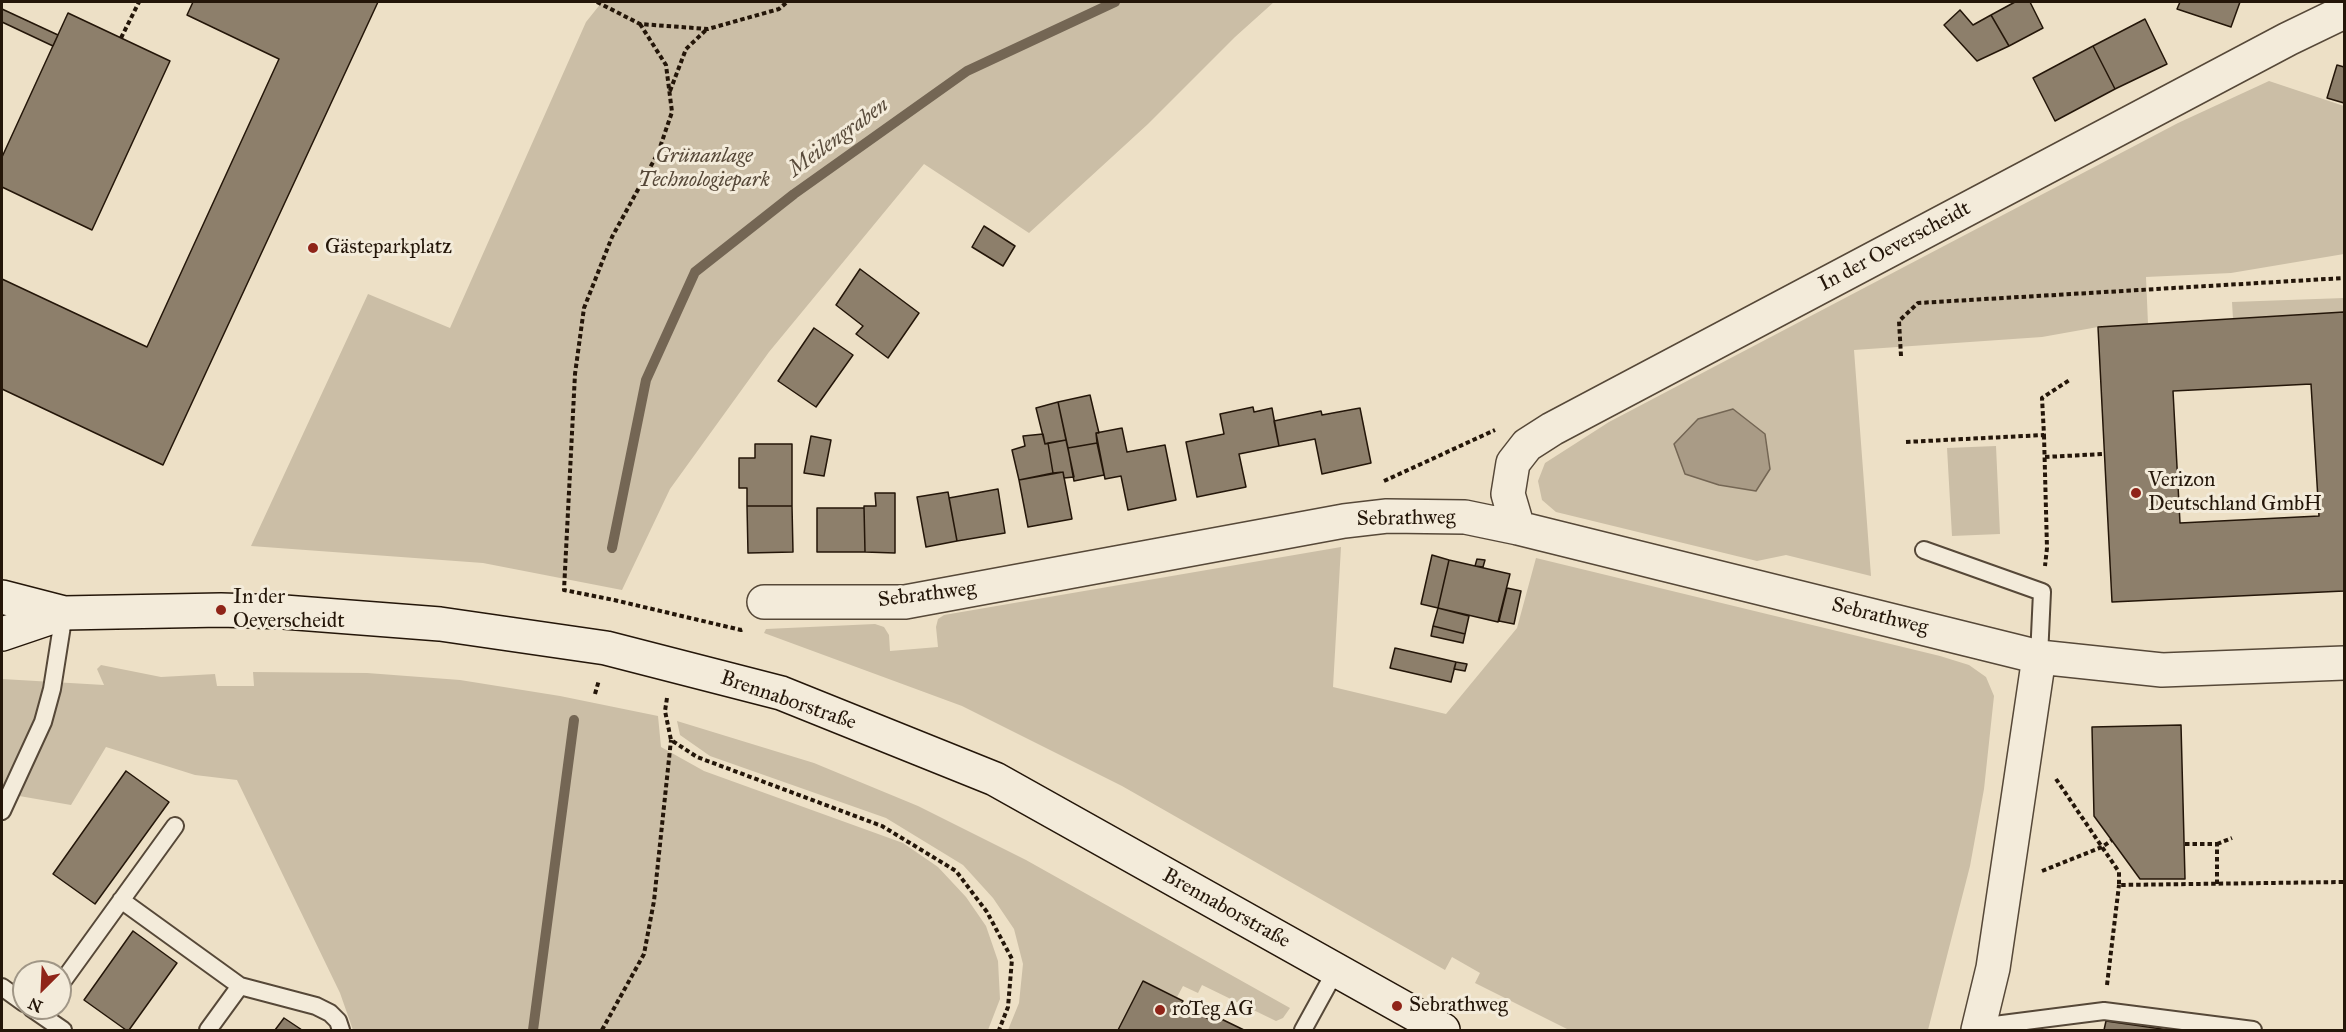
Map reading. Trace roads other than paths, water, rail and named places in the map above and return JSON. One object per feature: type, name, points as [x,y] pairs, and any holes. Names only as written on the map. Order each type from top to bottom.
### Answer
[{"type":"street","name":"In der Oeverscheidt","points":[[1518,528],[1508,494],[1513,463],[1527,445],[1552,429],[2288,39],[2344,12]]},
{"type":"street","name":"Sebrathweg","points":[[764,602],[905,602],[1344,521],[1387,516],[1465,517],[1518,528],[2039,657],[2162,669],[2344,663]]},
{"type":"street","name":"Brennaborstraße","points":[[2,597],[63,613],[221,610],[284,612],[419,622],[606,648],[781,693],[995,779],[1443,1030]]},
{"type":"street","name":"Brennaborstraße","points":[[2,634],[63,613]]},
{"type":"street","points":[[1979,1029],[1993,968],[2039,657]]},
{"type":"lane","points":[[1924,550],[2042,592],[2039,657]]},
{"type":"lane","points":[[2,811],[43,722],[52,689],[63,613]]},
{"type":"lane","points":[[72,969],[175,826]]},
{"type":"lane","points":[[122,900],[240,986],[316,1006],[330,1013],[338,1021],[341,1030]]},
{"type":"lane","points":[[1303,1030],[1336,970]]},
{"type":"lane","points":[[208,1030],[240,986]]},
{"type":"lane","points":[[1979,1029],[2104,1011],[2253,1030]]},
{"type":"lane","points":[[50,1020],[63,1030]]},
{"type":"waterway","name":"Meilengraben","points":[[612,548],[646,380],[695,272],[794,194],[967,71],[1115,2]]},
{"type":"waterway","points":[[533,1030],[574,720]]},
{"type":"place","name":"Gästeparkplatz","points":[[313,248]]},
{"type":"place","name":"Verizon Deutschland GmbH","points":[[2136,493]]},
{"type":"place","name":"In der Oeverscheidt","points":[[221,610]]},
{"type":"place","name":"Sebrathweg","points":[[1397,1006]]},
{"type":"place","name":"roTeg AG","points":[[1160,1010]]},
{"type":"park label","name":"Grünanlage Technologiepark","points":[[704,169]]}]
